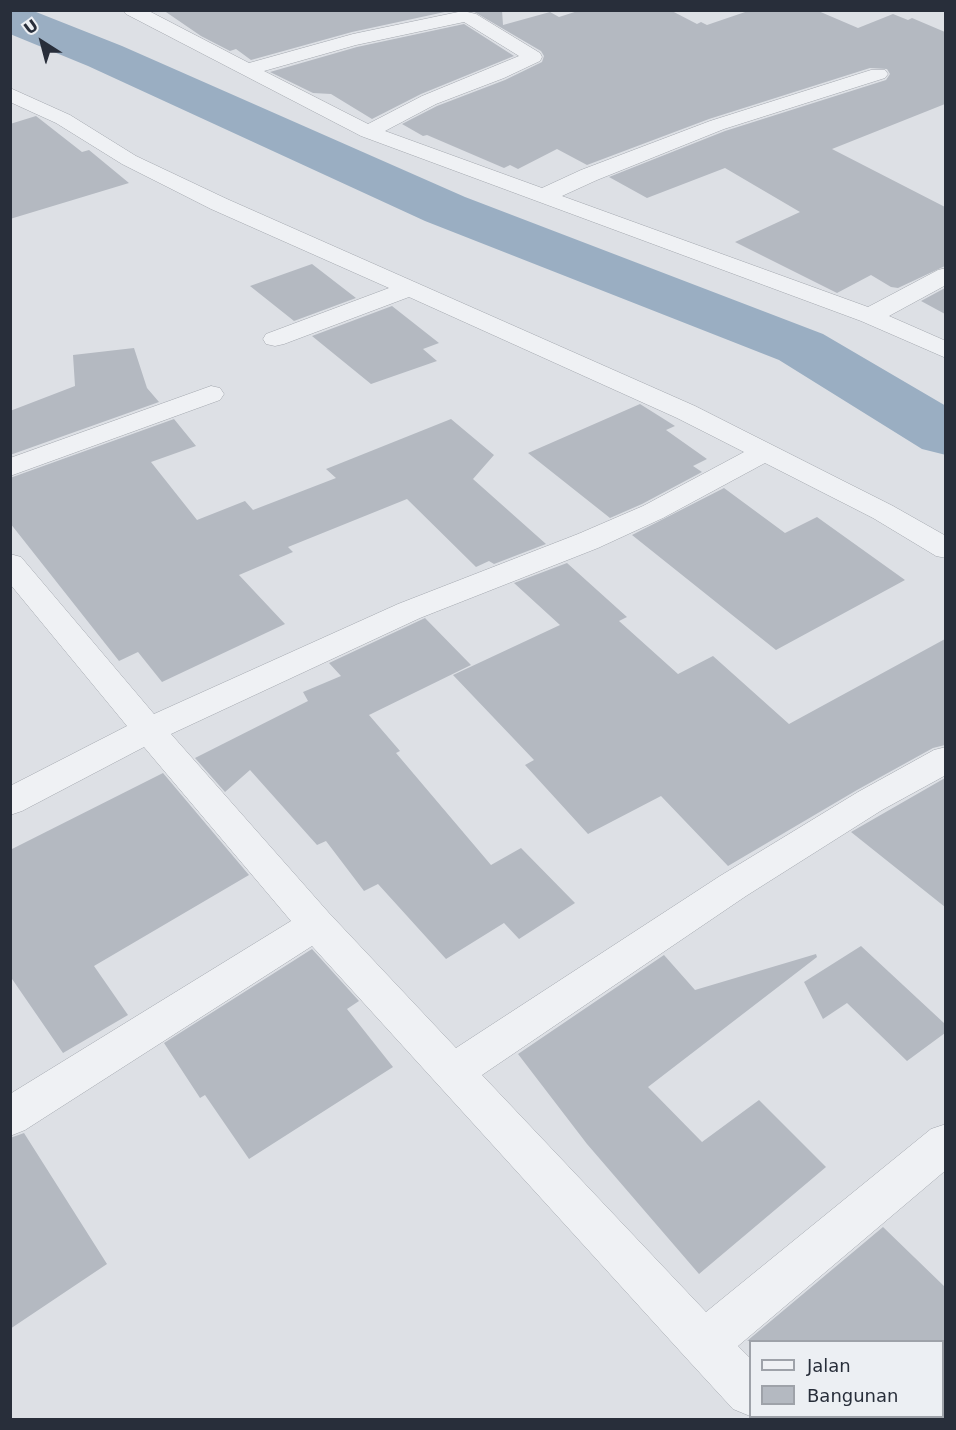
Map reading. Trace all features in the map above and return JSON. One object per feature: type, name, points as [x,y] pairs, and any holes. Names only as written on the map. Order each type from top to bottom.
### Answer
[{"type":"street","points":[[132,10],[368,132],[870,316],[945,351]]},
{"type":"street","points":[[248,69],[352,40],[463,16],[470,18],[533,57],[497,74],[429,100],[368,132]]},
{"type":"street","points":[[544,196],[589,175],[717,125],[878,74]]},
{"type":"street","points":[[10,94],[63,119],[129,160],[219,204],[615,378],[883,512],[945,549]]},
{"type":"street","points":[[870,316],[945,275]]},
{"type":"street","points":[[275,339],[409,289]]},
{"type":"street","points":[[10,468],[211,394]]},
{"type":"street","points":[[10,802],[149,730],[410,611],[588,541],[642,516],[765,452]]},
{"type":"street","points":[[16,580],[316,924],[749,1391]]},
{"type":"street","points":[[453,1072],[733,886],[870,801],[945,759]]},
{"type":"street","points":[[10,1117],[316,924]]},
{"type":"street","points":[[704,1344],[945,1143]]},
{"type":"building","points":[[163,10],[454,10],[352,32],[251,60],[236,49],[230,51],[201,36]]},
{"type":"building","points":[[471,10],[502,10],[503,25],[550,12],[559,17],[581,10],[670,10],[697,24],[701,22],[707,25],[751,10],[816,10],[858,28],[893,14],[908,20],[912,18],[945,32],[945,104],[832,149],[945,207],[945,266],[898,288],[891,287],[871,275],[837,293],[735,242],[800,212],[725,168],[647,198],[609,177],[725,131],[886,80],[890,74],[887,69],[870,68],[709,119],[587,165],[557,149],[518,169],[510,165],[504,168],[427,135],[423,136],[402,124],[437,106],[505,80],[542,62],[544,56],[541,51]]},
{"type":"building","points":[[464,24],[514,56],[421,94],[372,119],[331,94],[313,93],[270,72],[357,47]]},
{"type":"building","points":[[36,116],[82,152],[89,150],[129,183],[10,219],[10,124]]},
{"type":"building","points":[[312,264],[356,298],[294,321],[250,286]]},
{"type":"building","points":[[945,288],[945,314],[921,301]]},
{"type":"building","points":[[392,306],[439,343],[423,349],[437,361],[371,384],[312,336]]},
{"type":"building","points":[[134,348],[147,388],[159,402],[10,455],[10,411],[75,386],[73,355]]},
{"type":"building","points":[[640,404],[675,426],[666,430],[707,459],[693,466],[702,472],[610,518],[528,453]]},
{"type":"building","points":[[174,419],[196,446],[151,462],[197,520],[245,501],[253,510],[336,478],[326,469],[451,419],[494,455],[473,479],[546,544],[494,564],[489,561],[476,567],[407,499],[288,547],[293,552],[239,575],[285,624],[162,682],[138,652],[119,661],[10,523],[10,478]]},
{"type":"building","points":[[724,488],[785,533],[817,517],[905,580],[776,650],[632,535]]},
{"type":"building","points":[[567,563],[627,617],[619,621],[678,674],[713,656],[789,724],[945,639],[945,745],[933,748],[857,790],[728,866],[661,796],[588,834],[525,765],[534,760],[453,675],[560,625],[514,583]]},
{"type":"building","points":[[425,618],[471,665],[369,715],[400,751],[396,753],[491,865],[521,848],[575,903],[519,939],[504,923],[446,959],[378,884],[364,891],[326,841],[317,845],[250,770],[225,792],[195,758],[308,701],[303,692],[341,676],[329,663]]},
{"type":"building","points":[[163,773],[249,875],[94,966],[128,1015],[63,1053],[10,976],[10,850]]},
{"type":"building","points":[[945,778],[945,907],[851,832]]},
{"type":"building","points":[[861,946],[945,1024],[945,1033],[907,1061],[847,1003],[823,1019],[804,982]]},
{"type":"building","points":[[312,949],[359,1001],[347,1009],[393,1067],[249,1159],[205,1095],[200,1098],[164,1043]]},
{"type":"building","points":[[816,954],[817,957],[648,1087],[702,1142],[759,1100],[826,1167],[699,1274],[587,1144],[518,1054],[664,955],[695,990]]},
{"type":"building","points":[[24,1133],[107,1264],[10,1329],[10,1138]]},
{"type":"building","points":[[883,1227],[945,1287],[945,1341],[747,1341]]},
{"type":"waterway","points":[[10,18],[105,56],[445,209],[801,347],[946,435]]}]
